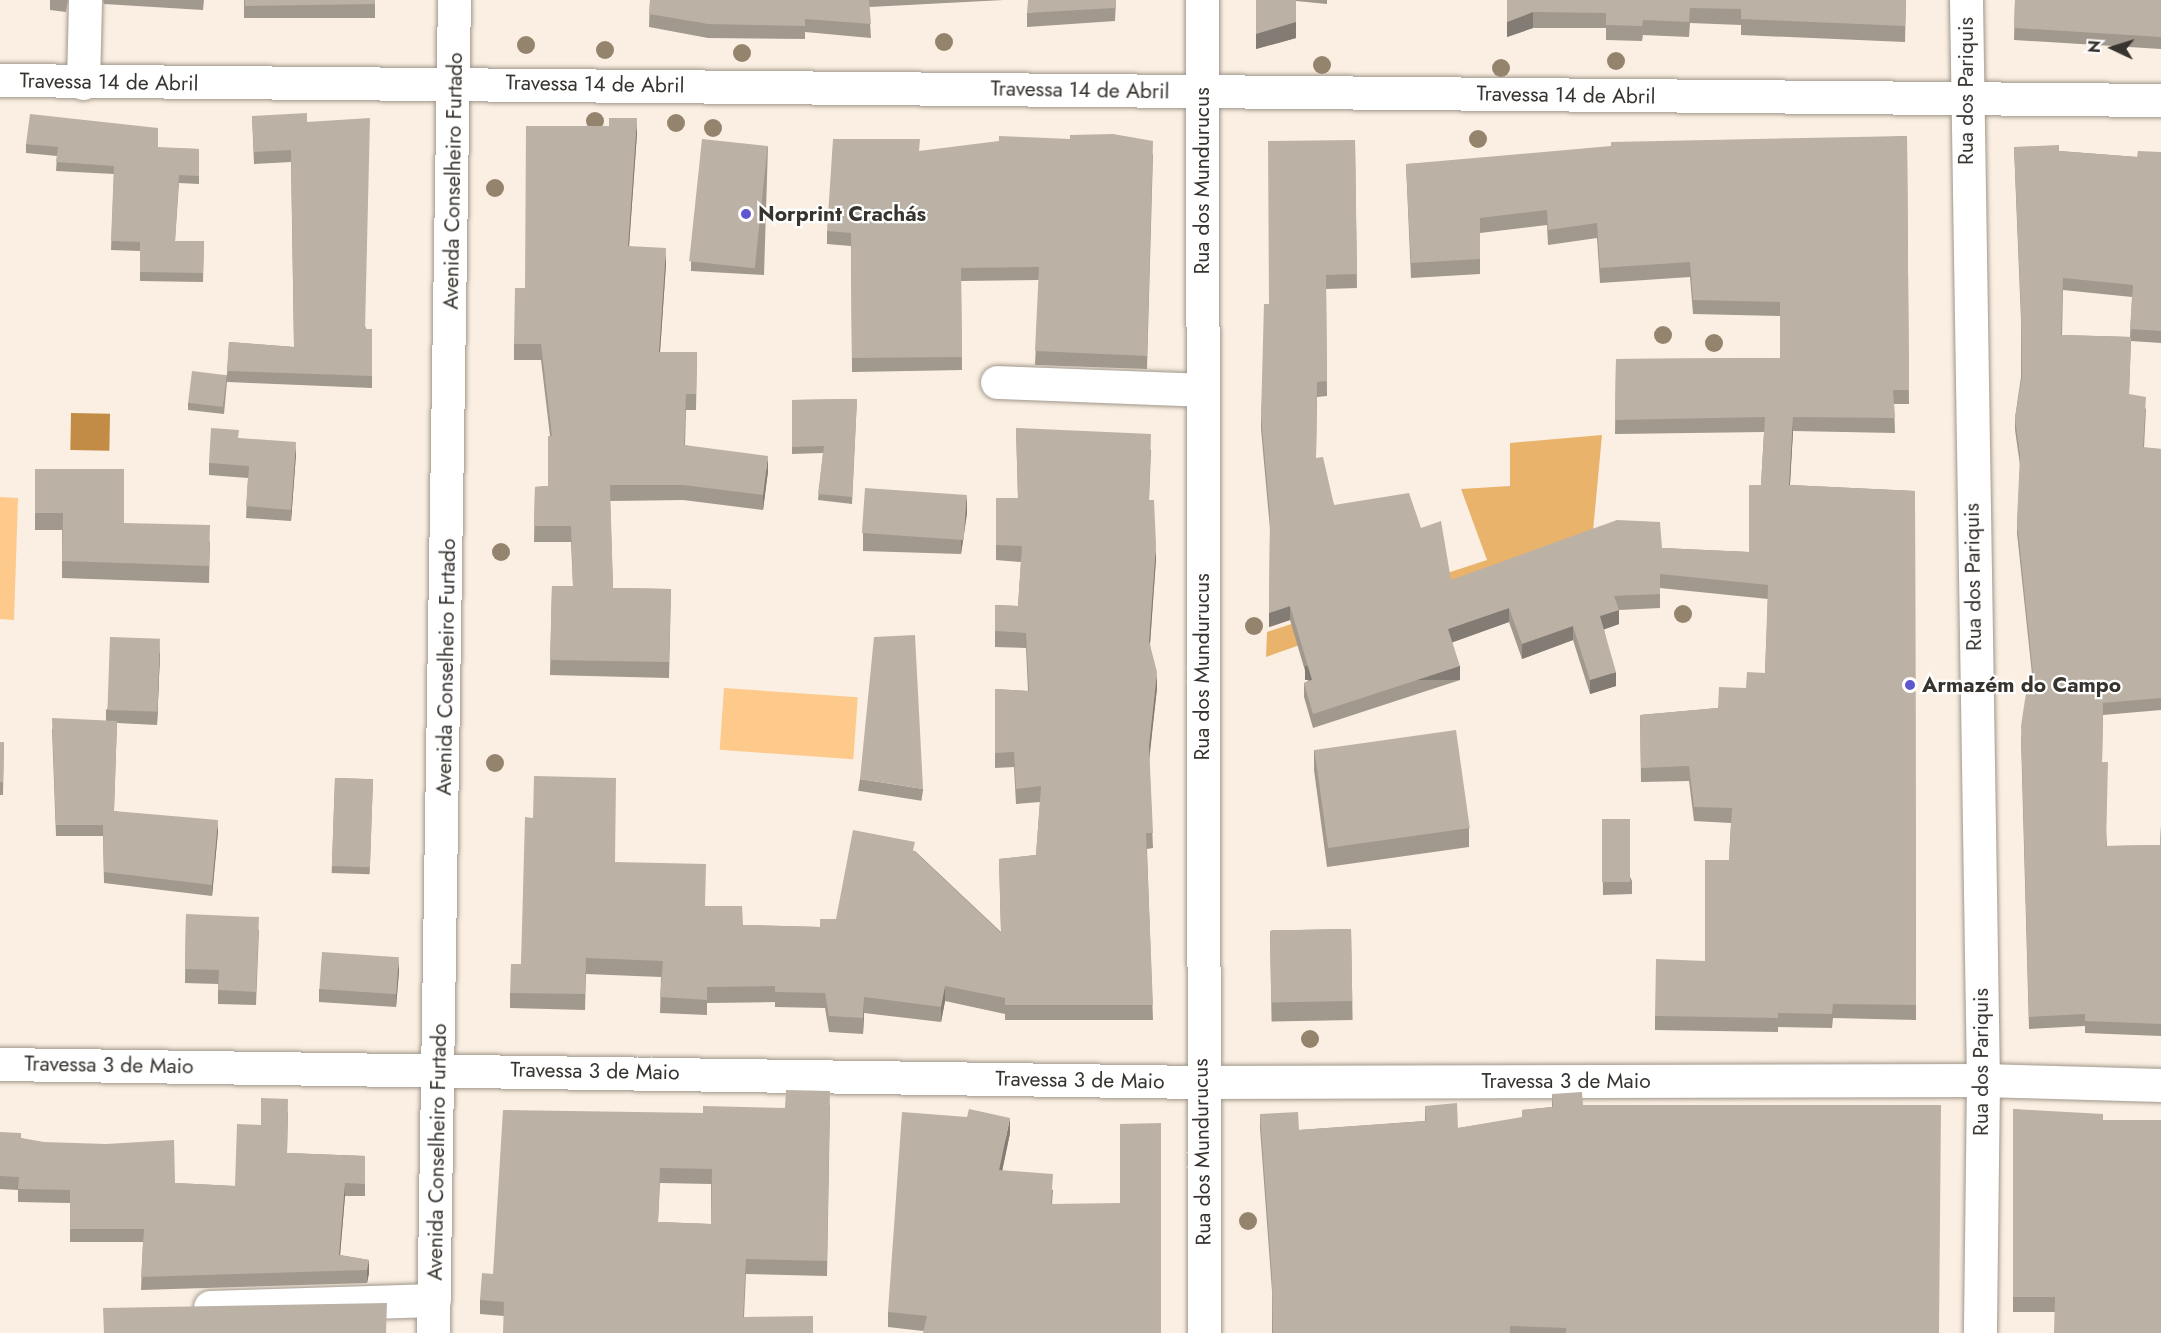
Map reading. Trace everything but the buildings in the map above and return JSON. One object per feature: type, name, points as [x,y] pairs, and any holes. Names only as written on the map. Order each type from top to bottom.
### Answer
[{"type":"street","points":[[83,83],[85,0]]},
{"type":"street","name":"Avenida Conselheiro Furtado","points":[[433,1333],[440,1069],[455,82],[454,0]]},
{"type":"street","name":"Rua dos Mundurucus","points":[[1202,0],[1201,1082],[1204,1333]]},
{"type":"street","name":"Rua dos Pariquis","points":[[1966,0],[1965,100],[1983,1080],[1980,1333]]},
{"type":"street","name":"Travessa 14 de Abril","points":[[0,80],[83,83],[455,82],[1965,100],[2161,100]]},
{"type":"street","points":[[997,382],[1203,390]]},
{"type":"street","name":"Travessa 3 de Maio","points":[[0,1064],[1201,1082],[1983,1080],[2161,1085]]},
{"type":"street","points":[[174,1308],[434,1300]]},
{"type":"shaded area","points":[[71,413],[110,414],[109,451],[70,450]]},
{"type":"shaded area","points":[[1602,435],[1592,542],[1266,657],[1267,632],[1487,560],[1461,489],[1510,486],[1510,443]]},
{"type":"shaded area","points":[[0,497],[18,498],[14,620],[0,619]]},
{"type":"shaded area","points":[[724,688],[858,697],[853,759],[720,750]]},
{"type":"place","name":"Norprint Crachás","points":[[746,214]]},
{"type":"place","name":"Armazém do Campo","points":[[1910,685]]}]
